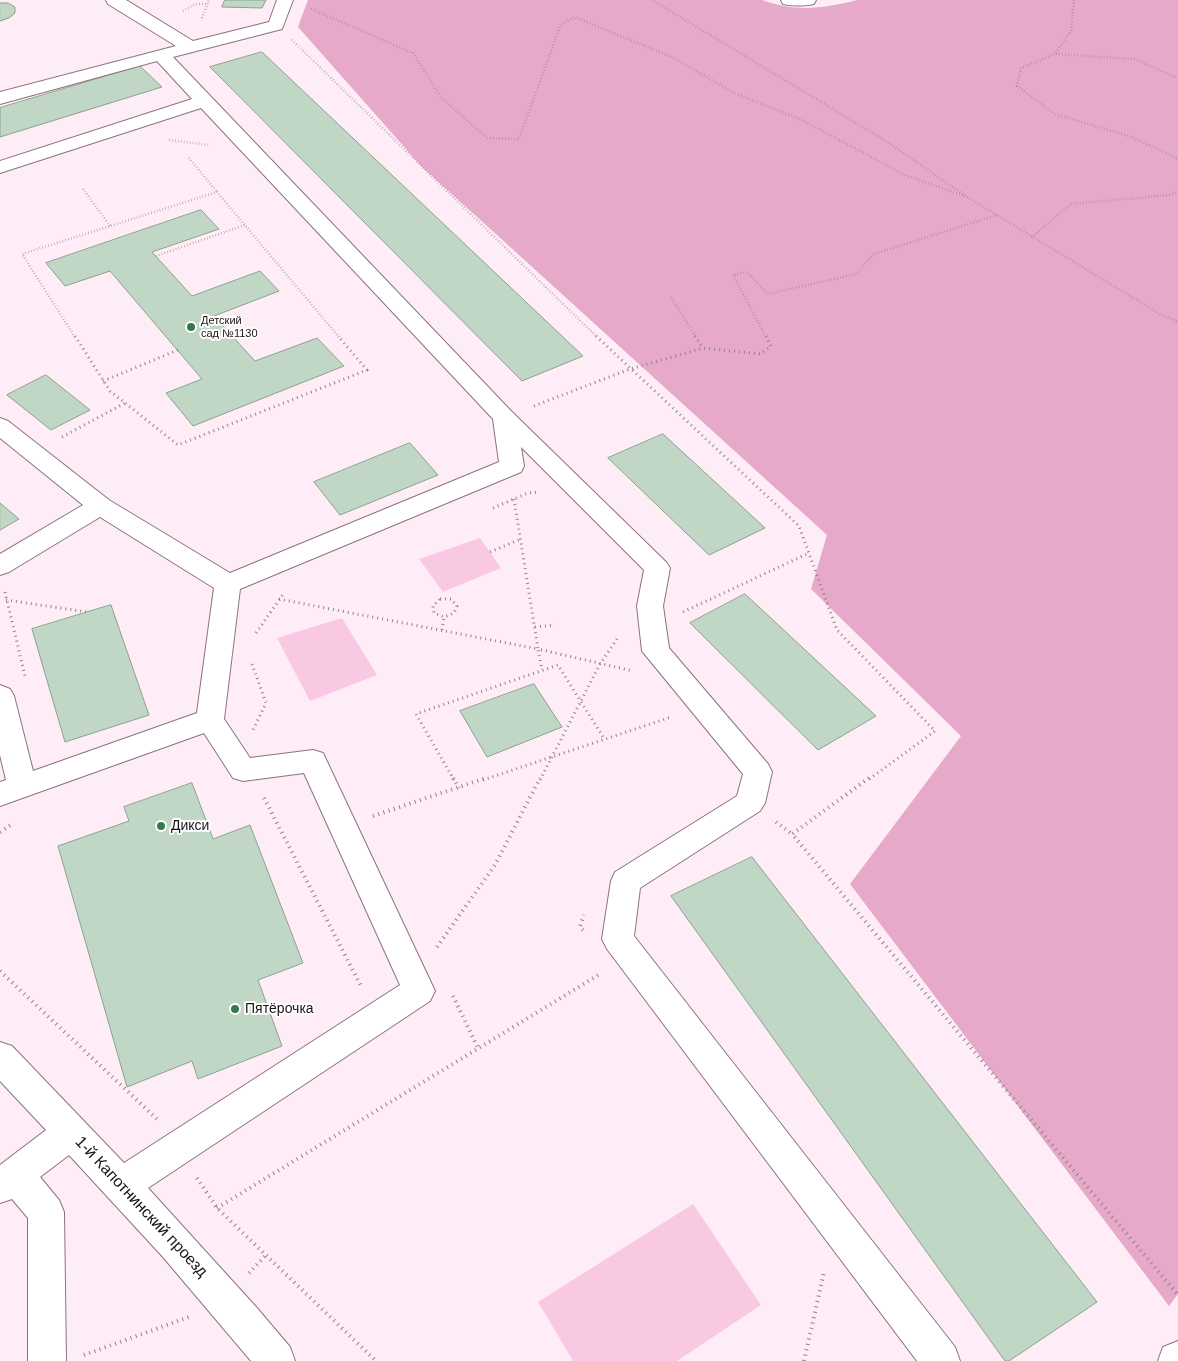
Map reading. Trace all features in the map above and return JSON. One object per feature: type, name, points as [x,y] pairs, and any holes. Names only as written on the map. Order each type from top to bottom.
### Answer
[{"type":"street","points":[[114,0],[192,48]]},
{"type":"street","points":[[0,98],[276,24],[285,0]]},
{"type":"street","points":[[789,0],[808,0]]},
{"type":"street","points":[[161,55],[504,417],[657,568],[650,606],[656,652],[758,772],[750,803],[626,881],[618,939],[941,1361]]},
{"type":"street","points":[[0,167],[204,101]]},
{"type":"street","points":[[228,584],[512,466],[504,417]]},
{"type":"street","points":[[0,426],[100,506],[228,584]]},
{"type":"street","points":[[2,577],[100,506]]},
{"type":"street","points":[[122,1186],[419,991],[313,761],[243,770],[210,720],[228,584]]},
{"type":"street","points":[[0,696],[11,790],[210,720]]},
{"type":"street","name":"1-й Капотнинский проезд","points":[[0,1057],[224,1297],[276,1361]]},
{"type":"street","points":[[62,1359],[46,1212],[8,1181],[71,1132]]},
{"type":"path","points":[[194,0],[195,4],[208,4]]},
{"type":"path","points":[[652,0],[889,143],[967,197],[1032,237],[1160,314],[1178,322]]},
{"type":"path","points":[[1055,54],[1071,31],[1074,0]]},
{"type":"path","points":[[311,9],[413,53],[441,97],[487,138],[519,140],[561,24],[575,17],[674,58],[734,92],[800,119],[905,175],[967,197]]},
{"type":"path","points":[[276,24],[630,369],[799,526],[837,630],[935,731],[792,834],[1178,1295]]},
{"type":"path","points":[[1178,78],[1134,59],[1055,54],[1021,68],[1017,86],[1055,114],[1132,137],[1178,159]]},
{"type":"path","points":[[169,140],[216,146]]},
{"type":"path","points":[[189,158],[366,370],[178,445],[110,391],[22,254],[217,192]]},
{"type":"path","points":[[83,189],[110,226]]},
{"type":"path","points":[[1032,237],[1071,204],[1169,195],[1178,192]]},
{"type":"path","points":[[504,417],[630,369],[703,348],[760,354],[771,346],[733,275],[747,272],[768,294],[856,274],[874,254],[997,215]]},
{"type":"path","points":[[156,256],[245,226]]},
{"type":"path","points":[[671,297],[703,348]]},
{"type":"path","points":[[103,381],[178,350]]},
{"type":"path","points":[[61,438],[125,403]]},
{"type":"path","points":[[487,510],[528,493],[542,492]]},
{"type":"path","points":[[514,499],[542,670]]},
{"type":"path","points":[[490,552],[521,539]]},
{"type":"path","points":[[653,627],[809,552]]},
{"type":"path","points":[[2,577],[26,678]]},
{"type":"path","points":[[251,640],[286,590]]},
{"type":"path","points":[[440,599],[451,599],[457,606],[454,613],[444,617],[434,612],[433,606],[440,599]]},
{"type":"path","points":[[6,600],[87,612]]},
{"type":"path","points":[[279,600],[538,649],[639,673]]},
{"type":"path","points":[[442,630],[444,617]]},
{"type":"path","points":[[535,627],[555,625]]},
{"type":"path","points":[[433,952],[494,865],[600,664],[621,634]]},
{"type":"path","points":[[249,657],[266,703],[250,736]]},
{"type":"path","points":[[459,788],[416,714],[542,670],[558,665],[605,740]]},
{"type":"path","points":[[375,826],[371,817],[673,716]]},
{"type":"path","points":[[256,795],[264,798],[365,995]]},
{"type":"path","points":[[0,832],[16,821]]},
{"type":"path","points":[[586,908],[580,927],[586,933]]},
{"type":"path","points":[[376,1361],[217,1208],[608,969]]},
{"type":"path","points":[[0,970],[157,1119],[165,1115]]},
{"type":"path","points":[[450,988],[478,1048]]},
{"type":"path","points":[[62,1359],[208,1310],[224,1297],[266,1255]]},
{"type":"path","points":[[804,1361],[825,1268]]},
{"type":"shaded area","points":[[308,0],[762,0],[774,4],[809,8],[857,0],[1178,0],[1178,1294],[1169,1306],[850,884],[961,736],[811,589],[827,535],[421,166],[298,27]]},
{"type":"shaded area","points":[[480,538],[501,568],[443,592],[419,559]]},
{"type":"shaded area","points":[[342,618],[377,675],[310,701],[277,638]]},
{"type":"shaded area","points":[[693,1204],[761,1305],[677,1361],[573,1361],[538,1302]]},
{"type":"building","points":[[225,0],[266,0],[262,8],[222,7]]},
{"type":"building","points":[[0,3],[8,3],[15,7],[15,13],[9,18],[0,21]]},
{"type":"building","points":[[262,52],[583,356],[522,381],[210,67]]},
{"type":"building","points":[[140,66],[162,87],[0,137],[0,108]]},
{"type":"building","name":"Детский сад №1130","points":[[201,210],[219,229],[152,252],[192,296],[260,271],[279,291],[214,316],[255,361],[317,338],[344,366],[193,426],[166,393],[202,379],[110,271],[65,286],[46,263]]},
{"type":"building","points":[[46,375],[90,410],[51,430],[7,395]]},
{"type":"building","points":[[663,434],[765,528],[709,555],[608,458]]},
{"type":"building","points":[[410,443],[438,475],[340,515],[314,482]]},
{"type":"building","points":[[0,503],[19,519],[0,530]]},
{"type":"building","points":[[745,594],[876,716],[818,750],[690,623]]},
{"type":"building","points":[[111,605],[149,715],[65,742],[32,629]]},
{"type":"building","points":[[534,684],[562,727],[487,757],[460,711]]},
{"type":"building","points":[[192,783],[213,839],[250,825],[303,963],[258,980],[282,1046],[198,1079],[192,1061],[127,1087],[58,846],[129,821],[124,807]]},
{"type":"building","points":[[752,857],[1097,1302],[1009,1361],[1005,1361],[671,896]]},
{"type":"place","name":"Детский сад №1130","points":[[191,327]]},
{"type":"place","name":"Дикси","points":[[161,826]]},
{"type":"place","name":"Пятёрочка","points":[[235,1009]]}]
